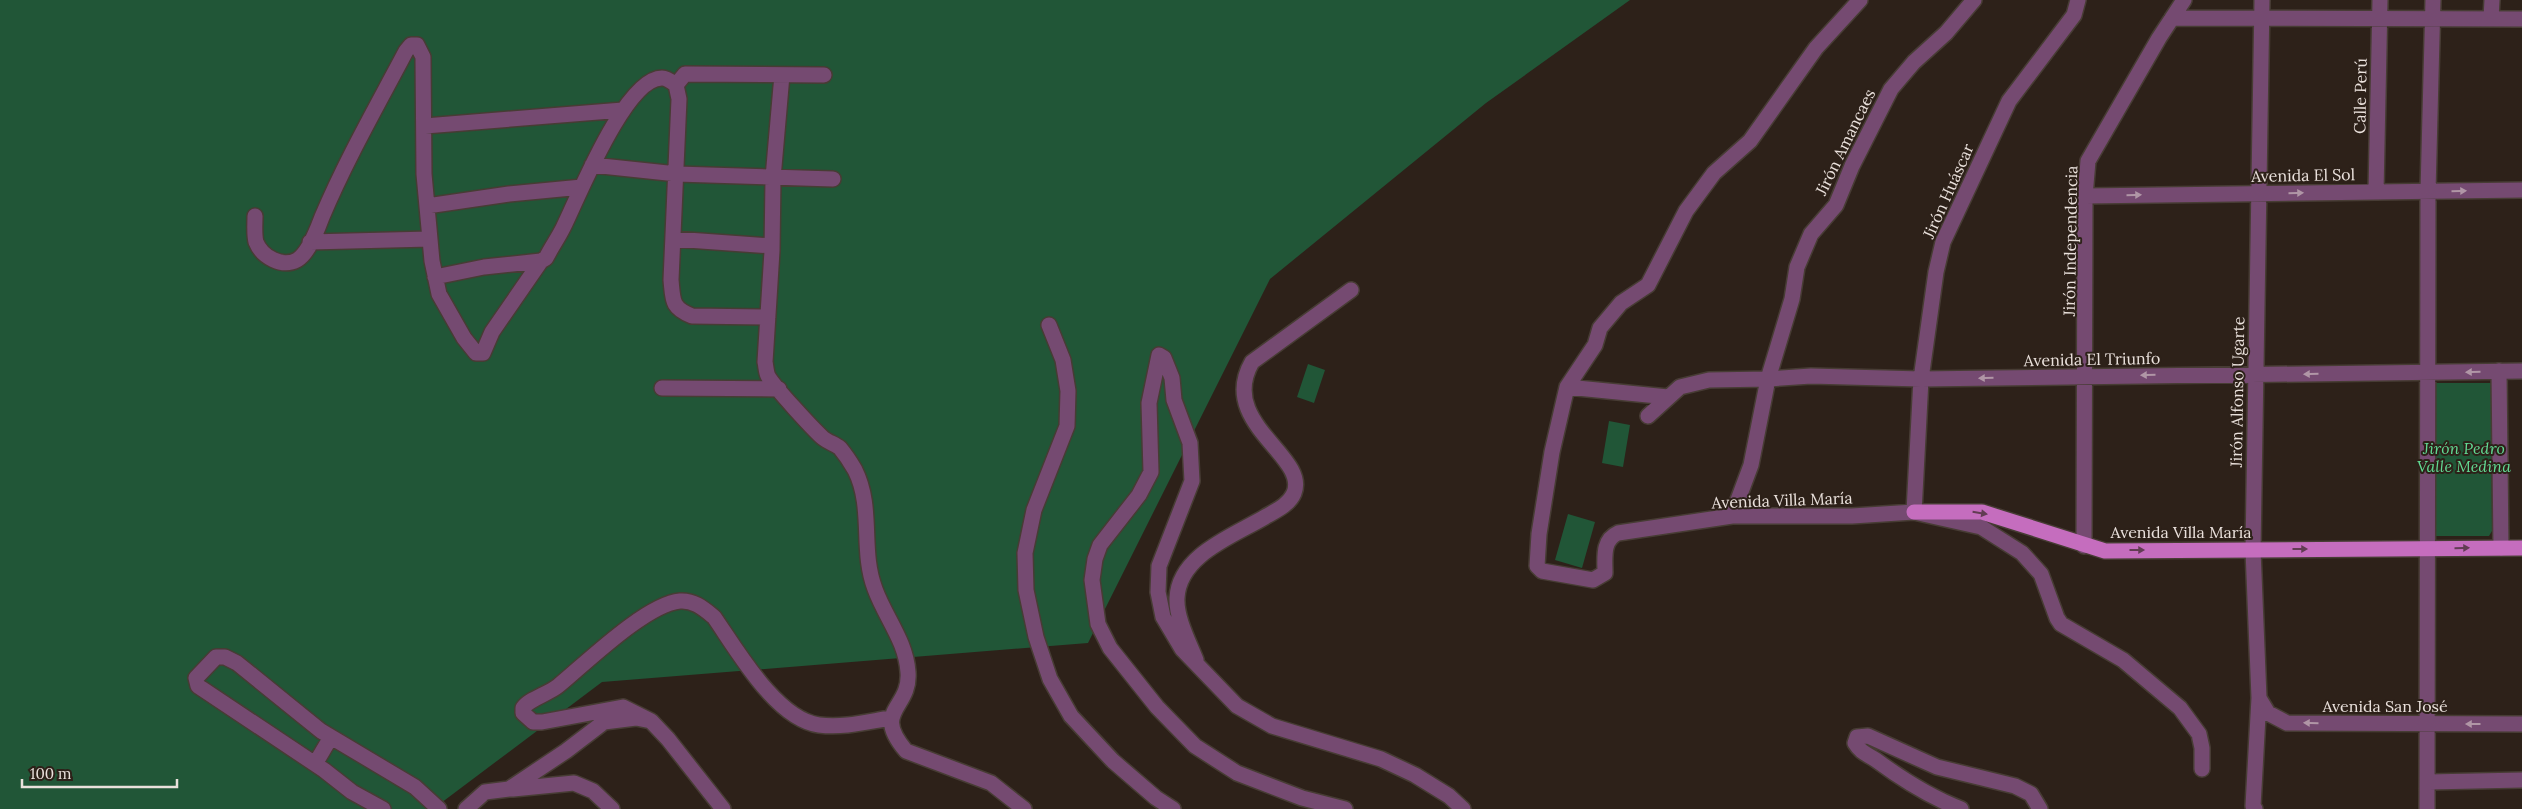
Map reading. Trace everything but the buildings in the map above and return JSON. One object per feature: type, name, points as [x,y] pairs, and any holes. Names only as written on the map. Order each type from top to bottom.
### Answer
[{"type":"main road","name":"Avenida Villa María","points":[[1914,512],[1982,512],[2084,546],[2105,551],[2522,548]]},
{"type":"street","points":[[1668,398],[1567,387],[1595,345],[1600,328],[1621,303],[1648,285],[1686,211],[1714,173],[1750,141],[1816,48],[1860,0]]},
{"type":"street","name":"Jirón Amancaes","points":[[1732,516],[1751,465],[1768,379],[1792,299],[1797,266],[1811,234],[1836,205],[1852,166],[1891,90],[1914,62],[1946,33],[1974,0]]},
{"type":"street","name":"Jirón Huáscar","points":[[1914,512],[1921,379],[1936,272],[1943,242],[2009,101],[2074,15],[2078,0]]},
{"type":"street","name":"Jirón Independencia","points":[[2084,546],[2086,376],[2085,196],[2088,161],[2184,0]]},
{"type":"street","name":"Jirón Alfonso Ugarte","points":[[2255,809],[2253,806],[2259,698],[2253,550],[2260,20],[2262,0]]},
{"type":"street","name":"Calle Perú","points":[[2376,192],[2380,0]]},
{"type":"street","points":[[2427,809],[2429,782],[2426,549],[2428,191],[2433,0]]},
{"type":"street","points":[[2491,18],[2492,0]]},
{"type":"street","points":[[2172,18],[2260,20],[2522,18]]},
{"type":"street","points":[[255,216],[256,242],[268,258],[282,263],[297,260],[310,242],[342,169],[411,45],[417,45],[423,57],[424,174],[435,276],[439,294],[464,338],[476,353],[483,353],[492,332],[541,261],[546,258],[592,165],[623,110],[640,90],[655,80],[667,79],[676,84],[679,99],[673,240],[673,303],[680,311],[692,316],[768,317]]},
{"type":"street","points":[[676,84],[685,74],[824,75]]},
{"type":"street","points":[[782,75],[773,178],[772,246],[765,362],[767,376],[823,438],[839,448],[854,469],[865,496],[868,564],[875,589],[907,657],[908,676],[903,693],[891,718],[891,729],[896,740],[906,751],[991,783],[1024,809]]},
{"type":"street","points":[[425,126],[623,110]]},
{"type":"street","points":[[592,165],[677,174],[773,178],[833,178]]},
{"type":"street","points":[[427,206],[509,194],[582,187]]},
{"type":"street","name":"Avenida El Sol","points":[[2085,196],[2522,190]]},
{"type":"street","points":[[310,242],[430,239]]},
{"type":"street","points":[[673,240],[772,246]]},
{"type":"street","points":[[435,276],[484,267],[541,261]]},
{"type":"street","points":[[1199,668],[1183,624],[1177,599],[1181,582],[1191,564],[1214,547],[1284,506],[1295,492],[1295,484],[1290,469],[1252,419],[1246,404],[1244,389],[1247,371],[1252,362],[1351,290]]},
{"type":"street","points":[[1049,325],[1063,360],[1068,391],[1066,426],[1034,510],[1026,553],[1026,590],[1036,637],[1050,679],[1071,716],[1113,761],[1156,798],[1172,809]]},
{"type":"street","points":[[1345,809],[1302,798],[1237,773],[1195,746],[1157,707],[1110,648],[1098,624],[1092,580],[1095,559],[1100,544],[1139,495],[1151,472],[1149,403],[1159,355],[1164,358],[1172,378],[1174,400],[1190,443],[1192,481],[1159,566],[1158,592],[1163,617],[1182,649],[1237,706],[1272,726],[1382,760],[1415,775],[1448,796],[1463,809]]},
{"type":"street","name":"Avenida El Triunfo","points":[[1648,416],[1680,387],[1694,382],[1811,376],[1921,379],[2522,371]]},
{"type":"street","points":[[2499,372],[2501,548]]},
{"type":"street","name":"Avenida Villa María","points":[[1567,387],[1552,452],[1539,534],[1536,566],[1542,571],[1593,580],[1605,573],[1606,547],[1610,538],[1618,533],[1639,528],[1732,516],[1852,516],[1914,512]]},
{"type":"street","points":[[662,388],[779,389]]},
{"type":"street","points":[[1914,512],[1981,527],[2022,553],[2041,574],[2056,618],[2061,624],[2123,660],[2157,687],[2192,722],[2199,734],[2202,748],[2202,769]]},
{"type":"street","points":[[723,809],[668,739],[651,721],[623,707],[542,722],[532,722],[523,713],[522,708],[526,703],[547,694],[622,631],[667,604],[681,601],[698,605],[714,617],[781,706],[798,718],[817,724],[846,726],[891,718]]},
{"type":"street","points":[[383,809],[352,792],[315,764],[198,686],[196,678],[216,657],[225,657],[250,672],[298,713],[331,737],[415,787],[438,809]]},
{"type":"street","name":"Avenida San José","points":[[2259,698],[2268,713],[2287,723],[2522,724]]},
{"type":"street","points":[[509,789],[559,756],[604,722],[636,718],[651,721]]},
{"type":"street","points":[[1961,809],[1938,800],[1909,784],[1872,757],[1862,753],[1855,744],[1858,737],[1868,736],[1937,767],[2015,786],[2031,794],[2040,809]]},
{"type":"street","points":[[315,764],[331,737]]},
{"type":"street","points":[[2429,782],[2522,780]]},
{"type":"street","points":[[466,809],[485,792],[574,783],[593,790],[612,809]]},
{"type":"green space","points":[[0,0],[1630,0],[1486,103],[1270,279],[1088,643],[602,682],[433,809],[0,809]]},
{"type":"green space","points":[[1308,364],[1325,370],[1314,403],[1297,397]]},
{"type":"green space","name":"Jirón Pedro Valle Medina","points":[[2435,383],[2491,383],[2492,531],[2489,536],[2436,536]]},
{"type":"green space","points":[[1609,421],[1630,425],[1623,467],[1602,463]]},
{"type":"green space","points":[[1568,514],[1595,522],[1582,568],[1555,560]]}]
